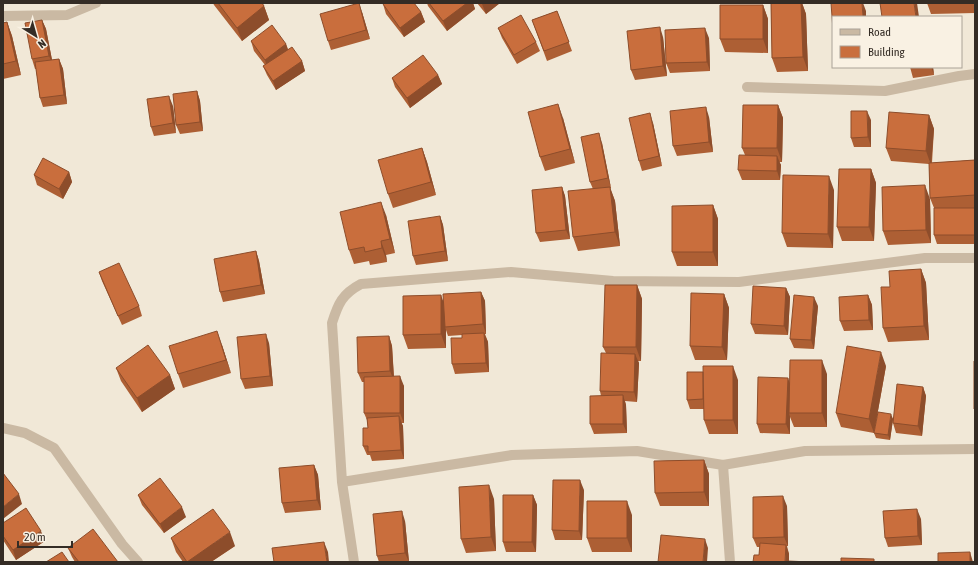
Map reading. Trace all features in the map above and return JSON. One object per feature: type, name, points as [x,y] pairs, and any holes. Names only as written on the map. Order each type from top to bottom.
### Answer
[{"type":"street","points":[[3,16],[66,15],[96,3]]},
{"type":"street","points":[[747,87],[885,91],[975,74]]},
{"type":"street","points":[[354,562],[342,482],[332,323],[343,296],[351,289],[361,284],[511,272],[613,281],[739,282],[925,258],[975,258]]},
{"type":"street","points":[[3,428],[25,433],[54,448],[122,544],[138,562]]},
{"type":"street","points":[[342,482],[512,455],[636,451],[723,465],[805,451],[975,449]]},
{"type":"street","points":[[723,465],[730,562]]},
{"type":"building","points":[[218,3],[262,3],[264,6],[237,28]]},
{"type":"building","points":[[359,3],[366,30],[328,41],[320,14]]},
{"type":"building","points":[[414,3],[421,12],[400,28],[383,4]]},
{"type":"building","points":[[429,3],[467,3],[443,21]]},
{"type":"building","points":[[771,3],[801,3],[803,57],[772,58]]},
{"type":"building","points":[[831,3],[862,3],[863,16],[832,16]]},
{"type":"building","points":[[880,3],[914,3],[916,16],[882,16]]},
{"type":"building","points":[[720,5],[763,5],[763,39],[720,39]]},
{"type":"building","points":[[557,11],[569,42],[544,51],[532,20]]},
{"type":"building","points":[[521,15],[536,42],[514,55],[498,28]]},
{"type":"building","points":[[42,20],[49,56],[32,59],[25,23]]},
{"type":"building","points":[[7,22],[16,61],[3,64],[3,23]]},
{"type":"building","points":[[272,25],[286,44],[265,60],[251,41]]},
{"type":"building","points":[[660,27],[663,66],[631,70],[627,31]]},
{"type":"building","points":[[705,28],[707,62],[666,63],[665,30]]},
{"type":"building","points":[[292,47],[302,61],[273,81],[263,66]]},
{"type":"building","points":[[423,55],[438,75],[407,98],[392,78]]},
{"type":"building","points":[[59,59],[64,95],[40,98],[35,62]]},
{"type":"building","points":[[197,91],[200,122],[176,125],[173,94]]},
{"type":"building","points":[[169,96],[173,123],[151,127],[147,99]]},
{"type":"building","points":[[558,104],[570,149],[540,157],[528,112]]},
{"type":"building","points":[[743,105],[778,105],[777,148],[742,148]]},
{"type":"building","points":[[706,107],[709,142],[673,146],[670,111]]},
{"type":"building","points":[[851,111],[867,111],[868,137],[851,138]]},
{"type":"building","points":[[889,112],[929,115],[926,151],[886,148]]},
{"type":"building","points":[[650,113],[659,156],[639,161],[629,118]]},
{"type":"building","points":[[599,133],[608,178],[590,182],[581,137]]},
{"type":"building","points":[[422,148],[431,182],[388,194],[378,160]]},
{"type":"building","points":[[739,155],[777,156],[777,171],[738,170]]},
{"type":"building","points":[[43,158],[69,172],[59,189],[34,175]]},
{"type":"building","points":[[975,160],[975,195],[930,198],[929,163]]},
{"type":"building","points":[[839,169],[871,169],[869,227],[837,227]]},
{"type":"building","points":[[783,175],[829,176],[828,234],[782,233]]},
{"type":"building","points":[[925,185],[926,230],[883,231],[882,187]]},
{"type":"building","points":[[562,187],[566,230],[536,233],[532,190]]},
{"type":"building","points":[[610,187],[615,232],[573,237],[568,191]]},
{"type":"building","points":[[381,202],[390,239],[381,241],[382,248],[365,252],[364,247],[349,250],[340,212]]},
{"type":"building","points":[[713,205],[713,252],[672,252],[672,206]]},
{"type":"building","points":[[934,208],[975,208],[975,235],[934,235]]},
{"type":"building","points":[[440,216],[445,251],[413,256],[408,221]]},
{"type":"building","points":[[256,251],[261,285],[220,292],[214,259]]},
{"type":"building","points":[[119,263],[139,306],[118,316],[99,272]]},
{"type":"building","points":[[921,269],[924,326],[883,328],[881,287],[890,287],[889,271]]},
{"type":"building","points":[[605,285],[637,285],[636,347],[603,347]]},
{"type":"building","points":[[753,286],[786,288],[784,326],[751,324]]},
{"type":"building","points":[[481,292],[483,324],[445,327],[443,294]]},
{"type":"building","points":[[691,293],[724,294],[722,347],[690,346]]},
{"type":"building","points":[[441,295],[441,334],[403,335],[403,296]]},
{"type":"building","points":[[794,295],[814,297],[811,340],[790,339]]},
{"type":"building","points":[[868,295],[869,320],[840,321],[839,297]]},
{"type":"building","points":[[217,331],[226,360],[178,374],[169,346]]},
{"type":"building","points":[[484,333],[486,363],[452,364],[451,338],[462,338],[462,334]]},
{"type":"building","points":[[266,334],[270,376],[241,379],[237,337]]},
{"type":"building","points":[[389,336],[390,371],[358,373],[357,337]]},
{"type":"building","points":[[148,345],[170,375],[137,398],[116,368]]},
{"type":"building","points":[[847,346],[881,352],[869,419],[836,413]]},
{"type":"building","points":[[601,353],[635,354],[634,392],[600,391]]},
{"type":"building","points":[[790,360],[822,360],[822,413],[789,413]]},
{"type":"building","points":[[975,361],[975,409],[974,409]]},
{"type":"building","points":[[703,366],[733,366],[733,420],[704,420]]},
{"type":"building","points":[[687,372],[703,372],[703,399],[687,400]]},
{"type":"building","points":[[400,376],[400,413],[364,413],[364,377]]},
{"type":"building","points":[[758,377],[788,378],[786,424],[757,424]]},
{"type":"building","points":[[897,384],[923,387],[918,426],[893,423]]},
{"type":"building","points":[[623,395],[623,424],[590,424],[590,396]]},
{"type":"building","points":[[878,412],[891,414],[888,435],[874,433]]},
{"type":"building","points":[[399,416],[401,450],[368,452],[368,446],[363,446],[363,428],[368,428],[367,418]]},
{"type":"building","points":[[704,460],[704,492],[655,493],[654,461]]},
{"type":"building","points":[[314,465],[317,500],[282,503],[279,468]]},
{"type":"building","points":[[3,473],[19,494],[3,507]]},
{"type":"building","points":[[160,478],[182,507],[160,524],[138,495]]},
{"type":"building","points":[[553,480],[580,480],[579,531],[552,530]]},
{"type":"building","points":[[489,485],[491,537],[461,539],[459,487]]},
{"type":"building","points":[[503,495],[533,495],[532,542],[503,542]]},
{"type":"building","points":[[783,496],[784,537],[753,538],[753,497]]},
{"type":"building","points":[[587,501],[627,501],[627,538],[587,538]]},
{"type":"building","points":[[26,508],[41,531],[13,550],[3,536],[3,523]]},
{"type":"building","points":[[213,509],[230,532],[187,562],[171,538]]},
{"type":"building","points":[[917,509],[918,536],[885,538],[883,511]]},
{"type":"building","points":[[402,511],[405,553],[377,556],[373,514]]},
{"type":"building","points":[[93,529],[118,562],[79,562],[68,548]]},
{"type":"building","points":[[661,535],[705,539],[703,562],[658,562]]},
{"type":"building","points":[[324,542],[327,562],[274,562],[272,548]]},
{"type":"building","points":[[760,543],[786,545],[785,562],[753,562],[754,555],[759,555]]},
{"type":"building","points":[[62,552],[69,562],[46,562]]},
{"type":"building","points":[[970,552],[970,562],[938,562],[938,553]]},
{"type":"building","points":[[841,558],[874,559],[874,562],[841,562]]},
{"type":"building","points":[[788,561],[810,562],[788,562]]}]
